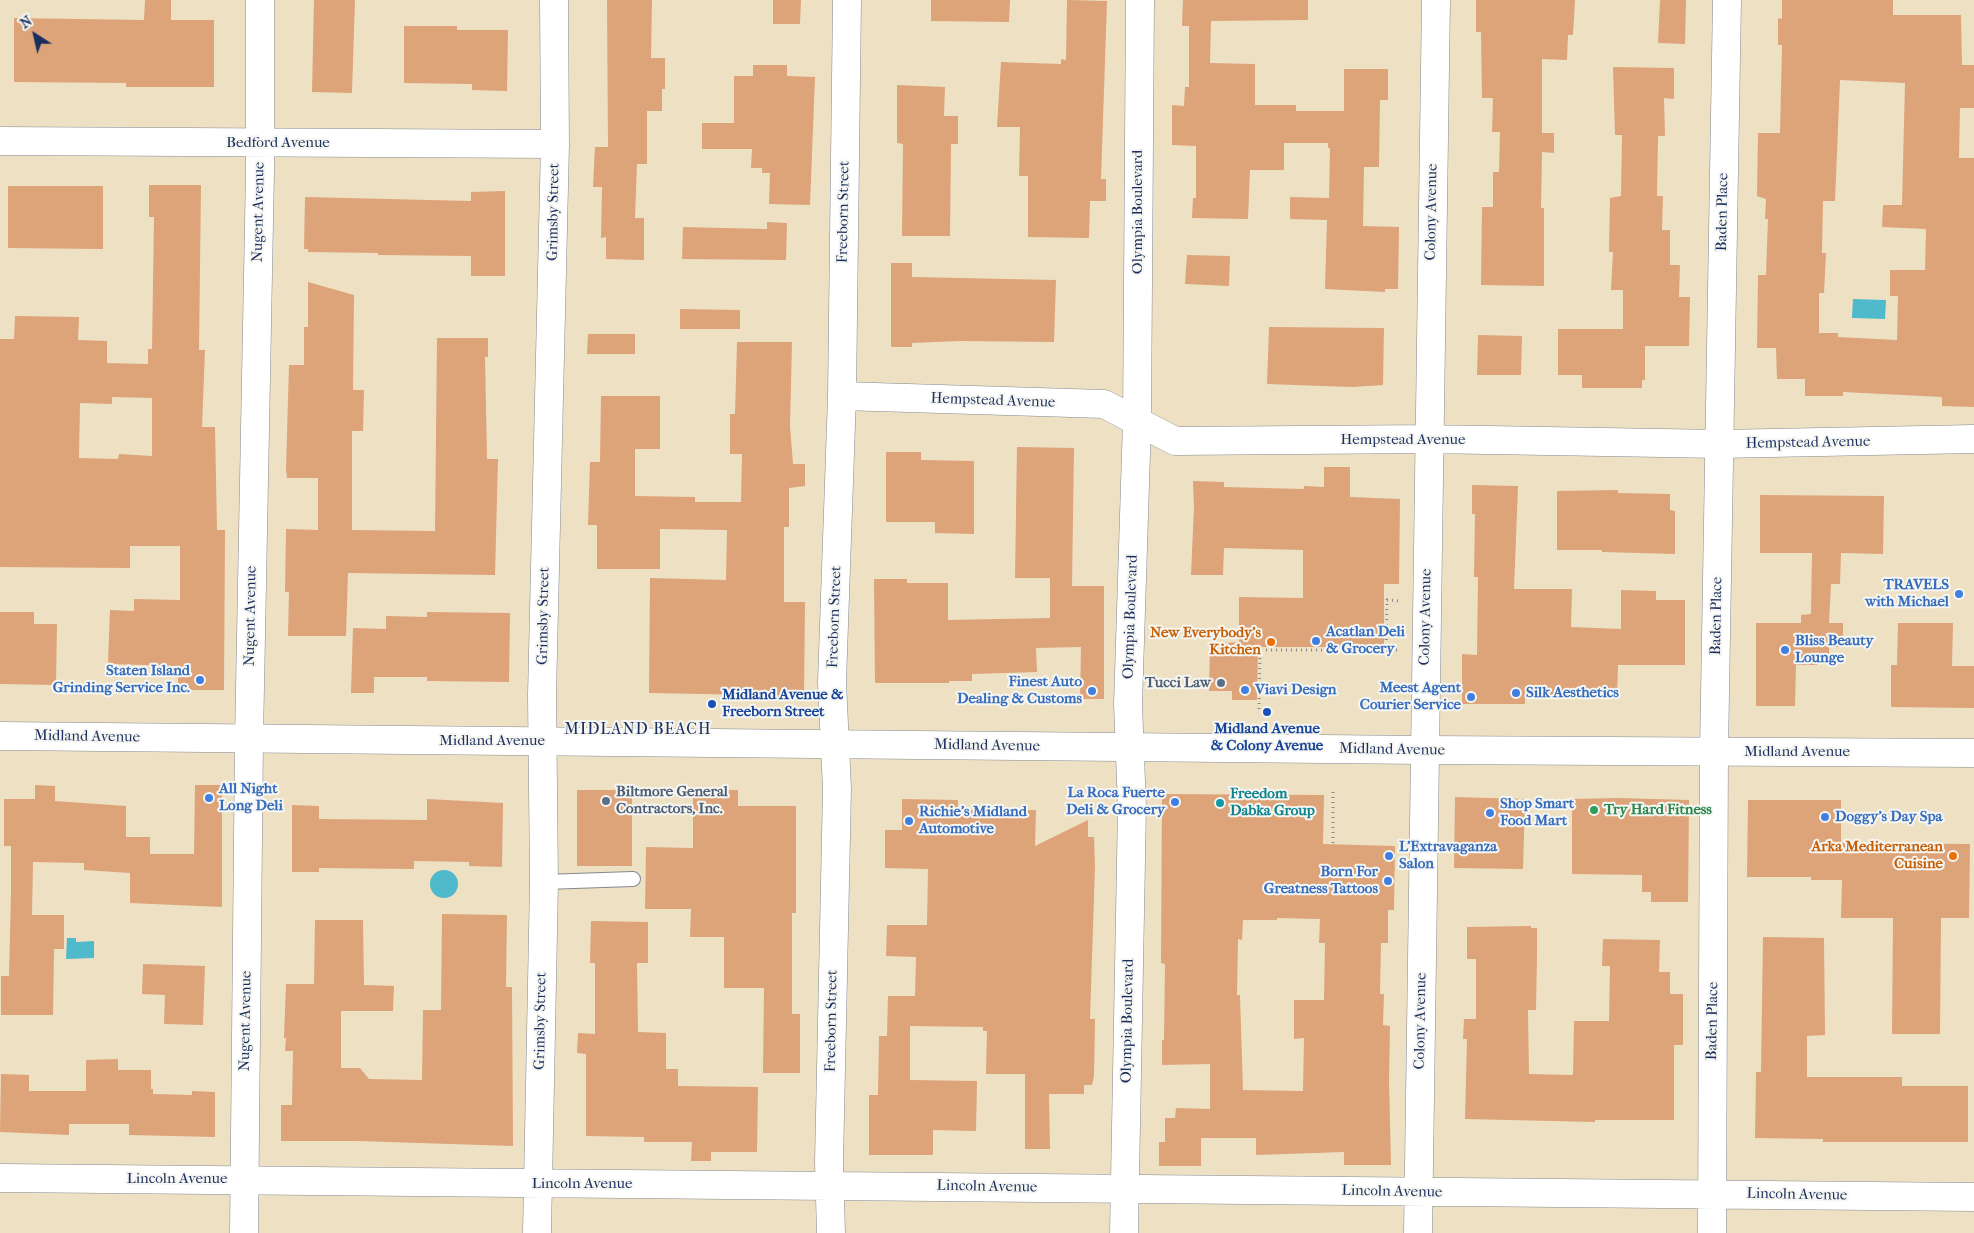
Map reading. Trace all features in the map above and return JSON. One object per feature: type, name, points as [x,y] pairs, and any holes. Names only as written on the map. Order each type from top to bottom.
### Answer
[{"type":"street","name":"Nugent Avenue","points":[[244,1233],[249,739],[260,143],[260,0]]},
{"type":"street","name":"Grimsby Street","points":[[537,1233],[544,882],[542,742],[555,144],[554,0]]},
{"type":"street","name":"Freeborn Street","points":[[831,1233],[830,1185],[837,789],[832,682],[842,396],[847,0]]},
{"type":"street","name":"Olympia Boulevard","points":[[1124,1233],[1132,807],[1128,704],[1137,422],[1140,0]]},
{"type":"street","name":"Colony Avenue","points":[[1418,1233],[1417,1192],[1424,885],[1424,750],[1436,0]]},
{"type":"street","name":"Baden Place","points":[[1712,1233],[1714,752],[1726,0]]},
{"type":"street","name":"Bedford Avenue","points":[[0,141],[555,144]]},
{"type":"street","name":"Hempstead Avenue","points":[[842,396],[1104,404],[1175,441],[1429,439],[1720,444],[1974,439]]},
{"type":"street","name":"Midland Avenue","points":[[0,736],[1424,750],[1974,753]]},
{"type":"street","name":"Lincoln Avenue","points":[[0,1178],[1974,1197]]},
{"type":"lane","points":[[544,882],[632,879]]},
{"type":"path","points":[[1386,650],[1387,600],[1402,600]]},
{"type":"path","points":[[1259,709],[1260,650],[1399,650]]},
{"type":"path","points":[[1333,789],[1333,843]]},
{"type":"water","points":[[1853,299],[1886,300],[1885,319],[1852,318]]},
{"type":"water","points":[[444,870],[454,874],[458,884],[454,894],[444,898],[434,894],[430,884],[434,874]]},
{"type":"water","points":[[67,938],[76,938],[76,942],[94,941],[94,958],[66,959]]},
{"type":"building","points":[[145,0],[171,0],[171,20],[214,20],[214,87],[126,87],[126,83],[14,82],[14,18],[144,20]]},
{"type":"building","points":[[314,0],[355,0],[352,93],[312,92]]},
{"type":"building","points":[[607,0],[652,0],[651,58],[665,58],[665,89],[662,89],[662,111],[647,111],[647,164],[637,164],[635,218],[644,218],[644,260],[606,259],[606,237],[601,238],[602,187],[593,187],[595,147],[608,147]]},
{"type":"building","points":[[773,0],[801,0],[800,24],[773,24]]},
{"type":"building","points":[[931,0],[1010,0],[1009,22],[931,21]]},
{"type":"building","points":[[1067,0],[1107,1],[1101,179],[1106,179],[1106,201],[1090,201],[1089,238],[1028,237],[1028,176],[1019,176],[1020,127],[997,127],[1001,62],[1061,64],[1061,59],[1066,60]]},
{"type":"building","points":[[1183,0],[1308,0],[1308,20],[1211,21],[1210,63],[1255,64],[1255,105],[1296,105],[1296,111],[1344,111],[1344,69],[1388,69],[1388,100],[1380,100],[1379,167],[1364,167],[1363,226],[1399,227],[1398,289],[1385,289],[1385,292],[1325,289],[1327,220],[1290,219],[1290,197],[1329,198],[1330,148],[1328,148],[1328,143],[1284,143],[1284,170],[1250,170],[1248,219],[1192,218],[1193,198],[1196,198],[1196,146],[1172,145],[1172,105],[1184,106],[1185,87],[1189,87],[1189,26],[1182,26]]},
{"type":"building","points":[[1476,0],[1575,0],[1573,35],[1568,35],[1567,60],[1542,59],[1542,133],[1554,133],[1554,153],[1542,152],[1541,208],[1544,208],[1544,286],[1481,285],[1482,207],[1493,207],[1493,172],[1499,172],[1500,132],[1492,132],[1493,98],[1482,98],[1481,32],[1476,32]]},
{"type":"building","points":[[1660,0],[1686,0],[1685,44],[1658,43]]},
{"type":"building","points":[[1782,0],[1893,0],[1893,15],[1961,15],[1962,65],[1974,65],[1974,108],[1960,108],[1959,158],[1974,158],[1974,407],[1942,406],[1942,397],[1843,392],[1843,396],[1805,396],[1805,379],[1777,379],[1776,348],[1757,348],[1758,275],[1766,275],[1768,219],[1765,219],[1766,199],[1757,196],[1758,133],[1780,133],[1782,45],[1778,45],[1778,18],[1782,19]],"holes":[[[1840,80],[1905,83],[1902,205],[1883,205],[1882,227],[1926,229],[1925,270],[1890,270],[1890,296],[1898,296],[1897,340],[1838,337],[1838,333],[1819,333],[1819,293],[1824,293],[1826,253],[1822,253],[1823,201],[1835,201]]]},
{"type":"building","points":[[404,26],[457,26],[457,30],[508,30],[507,91],[472,90],[472,84],[404,83]]},
{"type":"building","points":[[753,65],[787,65],[787,76],[815,77],[810,205],[769,204],[770,173],[762,173],[762,168],[751,168],[752,149],[702,149],[702,123],[734,123],[734,76],[753,76]]},
{"type":"building","points":[[1613,67],[1674,68],[1674,99],[1664,98],[1665,136],[1658,136],[1657,196],[1663,196],[1662,230],[1670,230],[1670,265],[1680,265],[1679,297],[1690,297],[1689,346],[1645,346],[1645,380],[1642,380],[1642,388],[1582,388],[1582,375],[1558,375],[1558,329],[1623,329],[1623,290],[1611,290],[1613,252],[1609,252],[1610,198],[1621,196],[1622,135],[1615,135]]},
{"type":"building","points":[[897,85],[945,87],[944,116],[958,116],[958,144],[951,144],[950,236],[902,236],[903,144],[897,143]]},
{"type":"building","points":[[149,185],[201,185],[199,350],[205,350],[202,427],[215,427],[217,530],[225,530],[224,690],[178,690],[178,666],[108,664],[110,610],[134,611],[134,599],[180,600],[180,546],[130,546],[130,568],[0,567],[0,339],[14,339],[15,316],[79,317],[78,340],[107,341],[107,363],[148,364],[148,349],[152,349],[154,217],[149,217]],"holes":[[[112,397],[152,398],[152,456],[119,454],[118,459],[79,458],[80,403],[112,404]]]},
{"type":"building","points":[[8,186],[103,186],[103,249],[8,248]]},
{"type":"building","points":[[505,191],[505,276],[471,276],[471,256],[378,255],[378,253],[308,252],[308,249],[304,249],[305,197],[471,201],[471,192]]},
{"type":"building","points":[[767,222],[787,223],[786,260],[682,259],[683,227],[767,229]]},
{"type":"building","points":[[1187,255],[1230,256],[1229,286],[1185,284]]},
{"type":"building","points":[[891,263],[912,263],[912,277],[1056,280],[1054,342],[959,341],[912,343],[912,347],[891,347]]},
{"type":"building","points":[[308,282],[354,295],[353,390],[364,390],[363,431],[352,431],[352,530],[435,531],[437,338],[488,338],[488,357],[485,357],[487,459],[498,459],[495,575],[348,573],[346,636],[288,636],[289,592],[285,592],[286,529],[318,530],[318,478],[287,478],[286,469],[289,365],[304,365],[304,327],[308,327]]},
{"type":"building","points":[[680,309],[740,310],[740,329],[680,329]]},
{"type":"building","points":[[1269,327],[1384,328],[1383,385],[1352,387],[1267,384]]},
{"type":"building","points":[[588,334],[635,334],[635,354],[587,354]]},
{"type":"building","points":[[1478,335],[1522,336],[1521,375],[1477,375]]},
{"type":"building","points":[[737,342],[792,342],[790,426],[793,464],[805,464],[805,486],[789,488],[789,527],[784,527],[784,602],[805,602],[804,696],[649,693],[650,578],[726,580],[727,530],[660,529],[660,569],[597,569],[597,525],[588,525],[590,462],[600,462],[601,396],[660,396],[660,449],[635,449],[635,496],[695,497],[695,502],[741,502],[742,454],[730,454],[730,414],[735,414]]},
{"type":"building","points":[[1017,447],[1074,448],[1072,586],[1104,586],[1104,699],[1080,699],[1081,647],[1036,648],[1037,672],[972,674],[972,681],[949,681],[949,683],[875,683],[874,579],[907,579],[907,583],[948,583],[948,620],[1050,618],[1050,578],[1015,578]]},
{"type":"building","points":[[886,452],[921,452],[921,460],[974,461],[974,534],[935,533],[935,522],[886,522]]},
{"type":"building","points":[[1324,467],[1350,467],[1350,497],[1400,499],[1399,584],[1384,584],[1384,647],[1258,647],[1257,700],[1232,700],[1232,691],[1209,691],[1210,644],[1239,642],[1239,597],[1303,598],[1303,550],[1224,548],[1223,575],[1191,575],[1194,507],[1193,481],[1224,482],[1224,487],[1304,489],[1304,486],[1324,487]]},
{"type":"building","points":[[1472,485],[1518,486],[1514,589],[1572,589],[1571,627],[1621,629],[1621,590],[1656,591],[1656,600],[1685,600],[1685,665],[1618,665],[1617,697],[1548,696],[1525,698],[1525,704],[1462,704],[1462,654],[1477,655],[1478,577],[1474,577],[1475,514],[1472,514]]},
{"type":"building","points":[[1618,490],[1618,493],[1670,494],[1670,510],[1675,511],[1675,554],[1602,552],[1602,550],[1557,550],[1557,491]]},
{"type":"building","points":[[1760,495],[1884,496],[1883,554],[1841,553],[1840,584],[1831,584],[1829,623],[1843,623],[1843,647],[1829,647],[1829,655],[1817,655],[1817,665],[1796,665],[1795,706],[1756,706],[1756,623],[1801,623],[1801,615],[1811,614],[1812,553],[1760,553]]},
{"type":"building","points":[[0,612],[34,612],[34,624],[57,624],[56,685],[0,684]]},
{"type":"building","points":[[427,612],[510,613],[509,682],[427,681],[427,677],[374,677],[374,693],[351,693],[353,628],[386,629],[386,616],[427,617]]},
{"type":"building","points":[[1898,623],[1953,623],[1952,666],[1974,666],[1974,708],[1891,707],[1891,665],[1897,665]]},
{"type":"building","points":[[35,785],[55,786],[55,801],[126,806],[126,837],[150,837],[150,854],[194,854],[195,785],[222,785],[222,907],[130,903],[130,873],[84,870],[84,863],[33,862],[32,915],[64,915],[64,949],[54,949],[53,1015],[1,1015],[1,976],[9,976],[11,892],[11,846],[4,846],[4,799],[35,799]]},
{"type":"building","points":[[693,789],[738,790],[738,806],[796,806],[796,913],[792,913],[792,1014],[800,1014],[800,1073],[763,1073],[764,988],[724,988],[724,937],[690,937],[691,909],[645,909],[646,847],[693,848]]},
{"type":"building","points":[[577,790],[632,790],[632,866],[577,866]]},
{"type":"building","points":[[1162,794],[1324,795],[1323,844],[1395,846],[1394,910],[1388,910],[1388,943],[1381,943],[1380,994],[1384,994],[1383,1025],[1390,1026],[1391,1165],[1344,1165],[1344,1152],[1256,1155],[1256,1138],[1201,1138],[1201,1166],[1159,1166],[1159,1142],[1165,1142],[1165,1118],[1175,1118],[1176,1108],[1210,1109],[1210,1064],[1162,1065],[1165,964],[1161,963]],"holes":[[[1277,918],[1320,919],[1319,943],[1325,943],[1324,1000],[1294,1000],[1294,1039],[1304,1038],[1303,1091],[1243,1090],[1240,995],[1237,995],[1238,939],[1242,940],[1243,920],[1277,920]]]},
{"type":"building","points":[[1455,797],[1525,799],[1523,869],[1454,868]]},
{"type":"building","points":[[427,799],[503,803],[502,867],[469,866],[469,862],[414,861],[414,869],[319,868],[319,872],[292,872],[292,805],[319,806],[319,819],[427,820]]},
{"type":"building","points":[[902,799],[958,800],[958,807],[967,807],[967,810],[1036,810],[1035,846],[1088,820],[1088,837],[1094,837],[1095,866],[1090,1019],[1095,1019],[1094,1076],[1092,1085],[1084,1085],[1084,1094],[1049,1094],[1050,1149],[1025,1149],[1025,1074],[986,1074],[987,1031],[983,1031],[983,1027],[910,1026],[910,1080],[977,1081],[976,1131],[933,1130],[933,1155],[869,1155],[869,1095],[878,1095],[879,1036],[887,1036],[888,996],[915,996],[916,957],[886,956],[887,925],[927,925],[928,869],[885,868],[885,830],[902,830]]},
{"type":"building","points":[[1572,799],[1689,800],[1688,902],[1651,902],[1651,892],[1642,892],[1642,875],[1572,874]]},
{"type":"building","points":[[1748,800],[1841,800],[1841,843],[1970,844],[1969,918],[1941,918],[1940,1034],[1892,1034],[1893,918],[1841,918],[1842,880],[1811,880],[1811,877],[1747,877]]},
{"type":"building","points":[[442,914],[507,915],[506,987],[512,987],[513,1146],[357,1141],[281,1141],[281,1105],[292,1105],[293,1051],[285,1051],[286,1038],[284,1038],[286,984],[314,984],[315,920],[363,920],[364,985],[394,986],[393,1011],[341,1011],[341,1068],[360,1068],[369,1079],[422,1080],[423,1010],[441,1010]]},
{"type":"building","points":[[591,921],[648,922],[648,963],[637,963],[638,1032],[666,1033],[666,1069],[678,1069],[678,1086],[758,1087],[757,1152],[711,1152],[711,1161],[691,1161],[692,1142],[644,1142],[644,1137],[586,1136],[586,1054],[577,1053],[578,1033],[595,1034],[595,963],[590,963]]},
{"type":"building","points":[[1531,926],[1531,928],[1537,928],[1537,956],[1536,1010],[1528,1010],[1529,1074],[1573,1075],[1574,1021],[1609,1021],[1610,966],[1602,966],[1603,939],[1660,940],[1659,972],[1670,972],[1670,994],[1683,994],[1683,1045],[1674,1045],[1674,1120],[1595,1120],[1595,1122],[1465,1119],[1467,1039],[1463,1039],[1464,1019],[1476,1019],[1476,959],[1467,959],[1467,927]]},
{"type":"building","points":[[1763,937],[1824,938],[1825,1035],[1807,1036],[1807,1077],[1902,1077],[1902,1086],[1968,1086],[1968,1142],[1823,1142],[1823,1139],[1755,1138],[1756,1072],[1761,1072]]},
{"type":"building","points":[[143,964],[205,966],[203,1025],[164,1024],[165,995],[142,994]]},
{"type":"building","points":[[118,1059],[118,1070],[151,1070],[151,1089],[153,1089],[153,1094],[192,1095],[192,1091],[215,1092],[215,1137],[129,1135],[129,1124],[69,1124],[69,1135],[0,1132],[1,1074],[29,1075],[29,1091],[86,1091],[86,1060]]},
{"type":"place","name":"TRAVELS with Michael","points":[[1959,594]]},
{"type":"place","name":"Acatlan Deli & Grocery","points":[[1316,641]]},
{"type":"place","name":"New Everybody's Kitchen","points":[[1271,642]]},
{"type":"place","name":"Bliss Beauty Lounge","points":[[1785,650]]},
{"type":"place","name":"Staten Island Grinding Service Inc.","points":[[200,680]]},
{"type":"place","name":"Tucci Law","points":[[1221,683]]},
{"type":"place","name":"Viavi Design","points":[[1245,690]]},
{"type":"place","name":"Finest Auto Dealing & Customs","points":[[1092,691]]},
{"type":"place","name":"Silk Aesthetics","points":[[1516,693]]},
{"type":"place","name":"Meest Agent Courier Service","points":[[1471,697]]},
{"type":"place","name":"Midland Avenue & Freeborn Street","points":[[712,704]]},
{"type":"place","name":"Midland Avenue & Colony Avenue","points":[[1267,712]]},
{"type":"place","name":"All Night Long Deli","points":[[209,798]]},
{"type":"place","name":"Biltmore General Contractors, Inc.","points":[[606,801]]},
{"type":"place","name":"La Roca Fuerte Deli & Grocery","points":[[1175,802]]},
{"type":"place","name":"Freedom Dabka Group","points":[[1220,803]]},
{"type":"place","name":"Try Hard Fitness","points":[[1594,810]]},
{"type":"place","name":"Shop Smart Food Mart","points":[[1490,813]]},
{"type":"place","name":"Doggy's Day Spa","points":[[1825,817]]},
{"type":"place","name":"Richie's Midland Automotive","points":[[909,821]]},
{"type":"place","name":"L'Extravaganza Salon","points":[[1389,856]]},
{"type":"place","name":"Arka Mediterranean Cuisine","points":[[1953,856]]},
{"type":"place","name":"Born For Greatness Tattoos","points":[[1388,881]]},
{"type":"district","name":"MIDLAND BEACH","points":[[638,730]]}]
